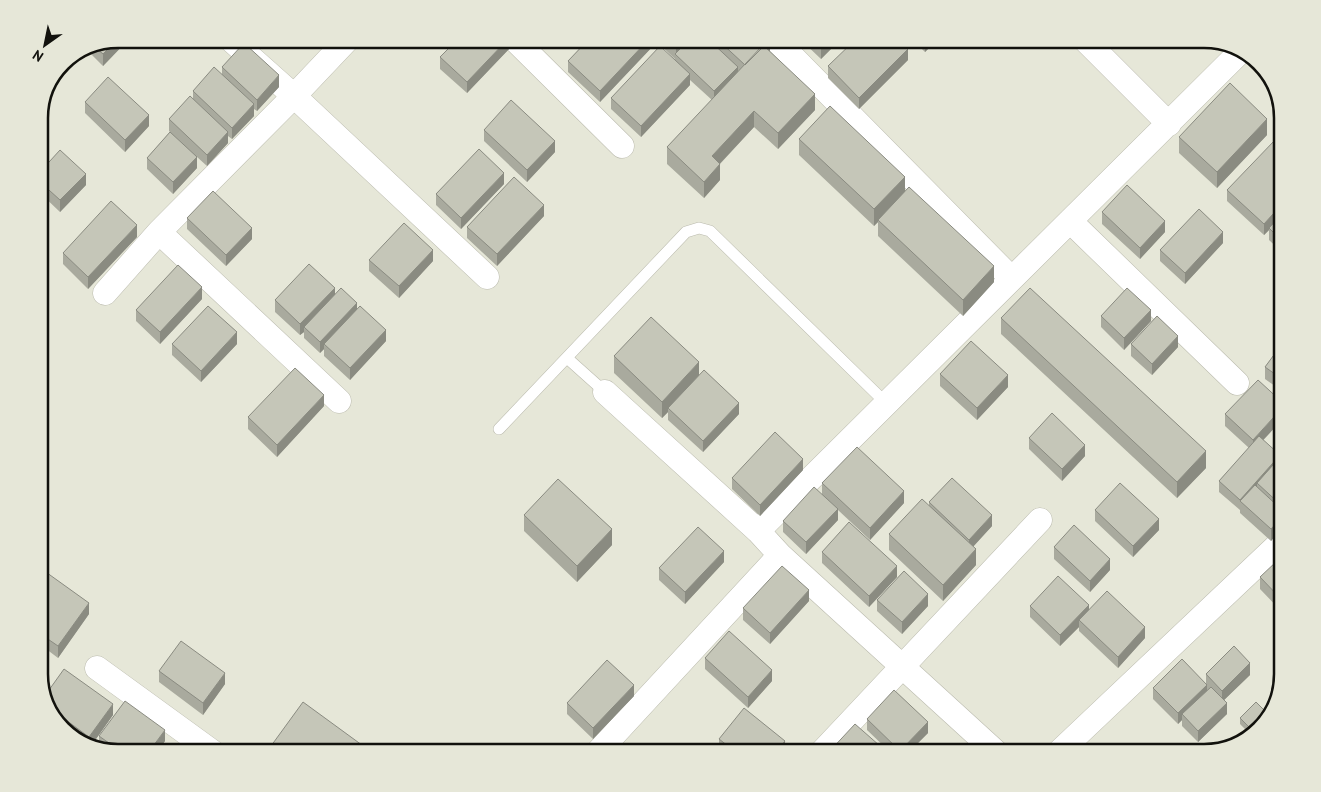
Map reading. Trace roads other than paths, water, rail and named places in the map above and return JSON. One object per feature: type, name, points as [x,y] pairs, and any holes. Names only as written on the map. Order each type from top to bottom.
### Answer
[{"type":"street","points":[[240,48],[487,277]]},
{"type":"street","points":[[104,293],[159,232],[339,48]]},
{"type":"street","points":[[523,48],[622,146]]},
{"type":"street","points":[[784,48],[1011,278]]},
{"type":"street","points":[[1093,48],[1169,124]]},
{"type":"street","points":[[758,531],[1236,56]]},
{"type":"street","points":[[1070,221],[1237,383]]},
{"type":"street","points":[[159,232],[339,401]]},
{"type":"street","points":[[605,392],[987,744]]},
{"type":"street","points":[[830,744],[1040,520]]},
{"type":"street","points":[[1068,744],[1274,549]]},
{"type":"street","points":[[605,744],[780,555]]},
{"type":"street","points":[[97,668],[202,744]]},
{"type":"lane","points":[[499,428],[686,232],[699,228],[710,231],[886,403]]},
{"type":"lane","points":[[566,358],[605,392]]}]
